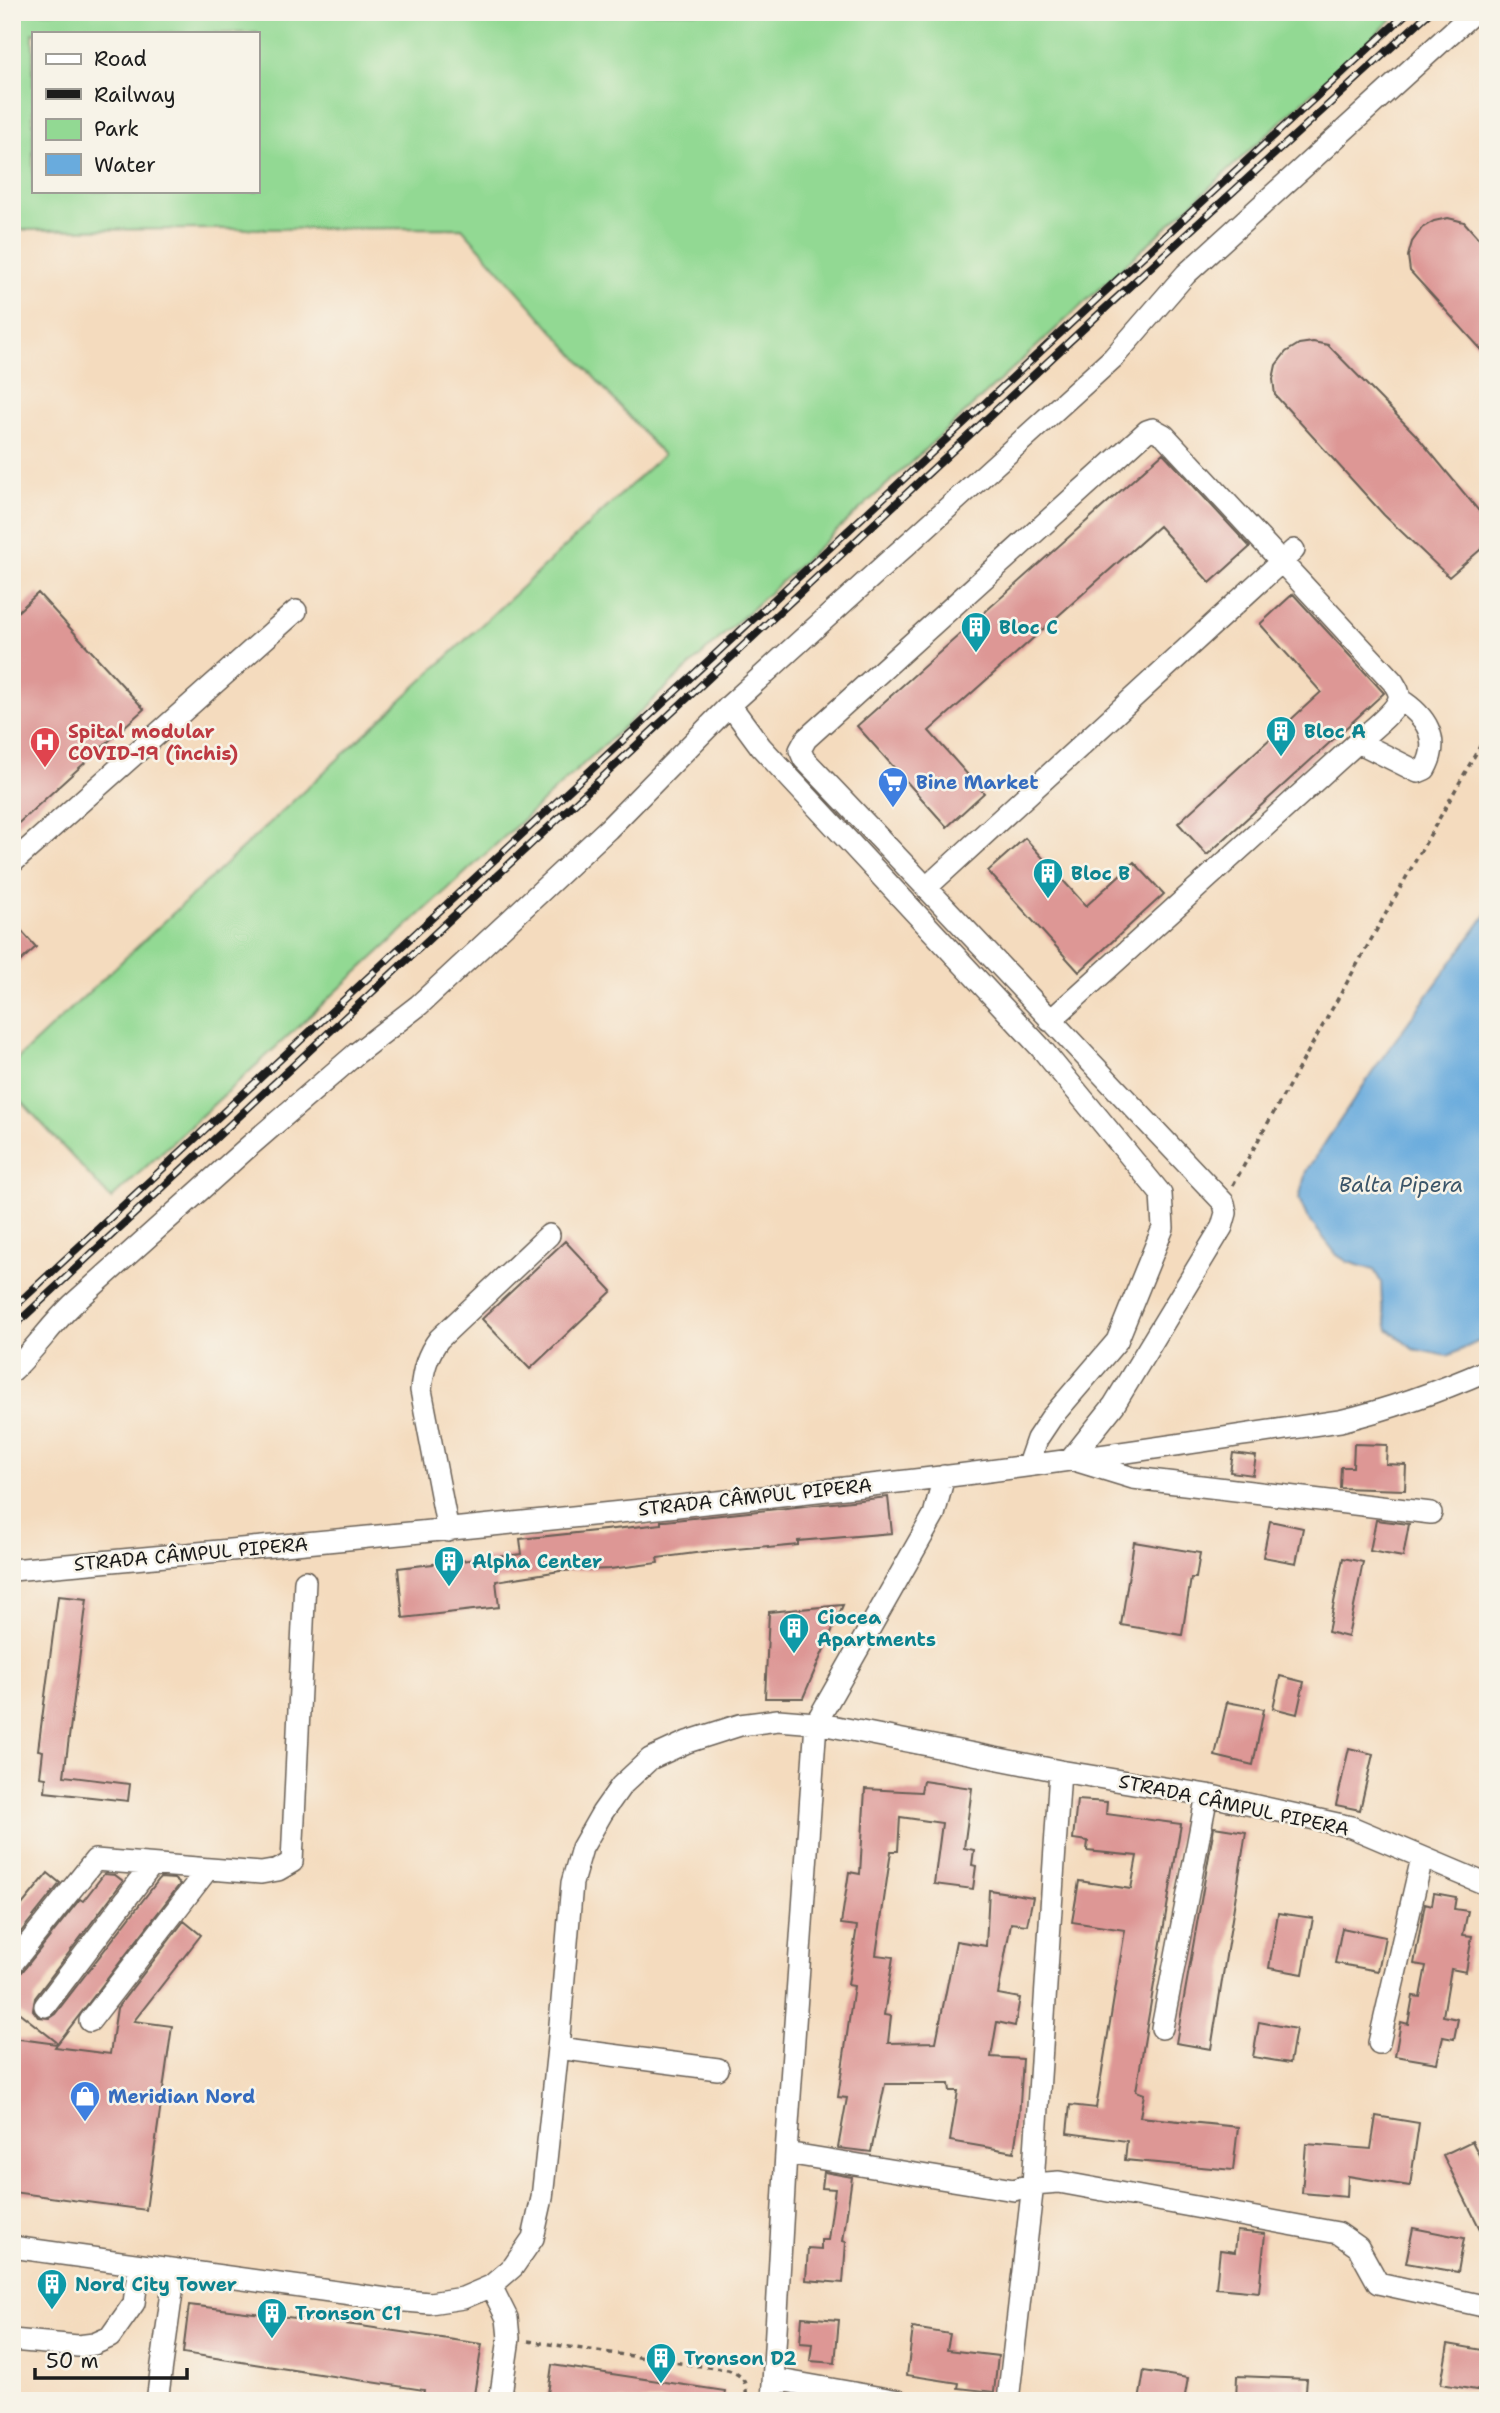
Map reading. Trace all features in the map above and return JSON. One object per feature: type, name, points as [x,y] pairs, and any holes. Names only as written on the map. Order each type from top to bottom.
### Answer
[{"type":"street","points":[[12,1371],[72,1305],[357,1053],[419,1005],[608,829],[730,705],[1113,358],[1186,274],[1474,12]]},
{"type":"street","points":[[1050,1021],[1395,708],[1399,699],[1393,681],[1288,556],[1230,506],[1164,435],[1153,429],[1147,431],[806,739],[800,750],[804,759],[927,887],[1050,1021],[1223,1203],[1226,1213],[1222,1227],[1114,1405],[1071,1459],[1133,1478],[1431,1514]]},
{"type":"street","points":[[1192,446],[1230,489],[1230,506]]},
{"type":"street","points":[[927,887],[1288,556]]},
{"type":"street","points":[[12,863],[296,611]]},
{"type":"street","points":[[1358,742],[1418,772],[1425,769],[1430,760],[1432,741],[1416,710],[1399,699]]},
{"type":"street","points":[[730,705],[761,747],[1041,1048],[1161,1194],[1163,1228],[1117,1341],[1051,1418],[1037,1439],[1028,1465]]},
{"type":"street","points":[[448,1531],[421,1390],[423,1368],[439,1339],[549,1235]]},
{"type":"street","name":"STRADA CÂMPUL PIPERA","points":[[12,1570],[448,1531],[1028,1465],[1340,1421],[1370,1414],[1488,1370]]},
{"type":"street","points":[[772,2401],[816,1723],[934,1515],[944,1476]]},
{"type":"street","points":[[12,1964],[95,1860],[208,1870],[270,1872],[292,1862],[305,1581]]},
{"type":"street","name":"STRADA CÂMPUL PIPERA","points":[[491,2286],[513,2267],[533,2238],[542,2198],[572,1883],[582,1848],[601,1812],[621,1786],[650,1759],[687,1742],[740,1725],[778,1720],[816,1723],[1060,1771],[1207,1795],[1350,1827],[1488,1885]]},
{"type":"street","points":[[1008,2401],[1033,2184],[1060,1771]]},
{"type":"street","points":[[1162,2028],[1207,1795]]},
{"type":"street","points":[[1379,2043],[1422,1858]]},
{"type":"street","points":[[45,2006],[152,1866]]},
{"type":"street","points":[[90,2021],[208,1870]]},
{"type":"street","points":[[558,2048],[718,2069]]},
{"type":"street","points":[[786,2153],[1014,2190],[1033,2184],[1059,2182],[1338,2233],[1358,2247],[1378,2283],[1488,2307]]},
{"type":"street","points":[[12,2247],[430,2303],[463,2298],[491,2286],[506,2318],[509,2338],[500,2401]]},
{"type":"street","points":[[12,2340],[78,2346],[94,2344],[110,2337],[134,2303],[139,2265]]},
{"type":"street","points":[[159,2401],[175,2270]]},
{"type":"street","points":[[774,2379],[899,2401]]},
{"type":"path","points":[[1223,1203],[1484,739]]},
{"type":"path","points":[[509,2338],[728,2370],[738,2374],[745,2383],[746,2401]]},
{"type":"green space","points":[[12,12],[1400,12],[111,1199],[12,1091],[12,1064],[663,455],[462,228],[12,230]]},
{"type":"water","name":"Balta Pipera","points":[[1488,912],[1488,1337],[1448,1356],[1413,1349],[1388,1329],[1382,1305],[1381,1282],[1374,1270],[1348,1262],[1337,1255],[1307,1217],[1299,1199],[1306,1171],[1380,1061]]},
{"type":"building","points":[[1448,218],[1464,222],[1488,249],[1488,357],[1410,271],[1408,256],[1412,242],[1422,228],[1434,221]]},
{"type":"building","points":[[1313,342],[1328,345],[1416,435],[1488,522],[1488,543],[1449,577],[1384,515],[1275,395],[1273,379],[1276,365],[1286,352],[1299,344]]},
{"type":"building","name":"Bloc C","points":[[1163,453],[1250,547],[1210,583],[1159,526],[929,731],[984,793],[947,827],[857,726]]},
{"type":"building","name":"Spital modular COVID-19 (închis)","points":[[38,593],[144,709],[12,829],[12,617]]},
{"type":"building","name":"Bloc A","points":[[1293,594],[1384,693],[1207,855],[1178,823],[1321,692],[1260,624]]},
{"type":"building","name":"Bloc B","points":[[1025,838],[1086,906],[1134,862],[1164,894],[1079,972],[988,871]]},
{"type":"building","points":[[12,920],[36,947],[12,969]]},
{"type":"building","points":[[565,1241],[612,1291],[530,1369],[482,1319]]},
{"type":"building","points":[[1354,1444],[1387,1445],[1386,1464],[1406,1465],[1405,1490],[1340,1488],[1341,1467],[1353,1467]]},
{"type":"building","points":[[1233,1453],[1256,1456],[1253,1475],[1230,1472]]},
{"type":"building","points":[[888,1497],[892,1533],[798,1541],[798,1545],[703,1552],[657,1558],[658,1563],[560,1571],[496,1581],[499,1607],[403,1618],[398,1568],[522,1554],[520,1539]]},
{"type":"building","points":[[1376,1520],[1409,1524],[1403,1557],[1370,1551]]},
{"type":"building","points":[[1270,1521],[1303,1528],[1296,1563],[1263,1557]]},
{"type":"building","points":[[1134,1542],[1200,1553],[1196,1578],[1191,1578],[1182,1635],[1121,1625]]},
{"type":"building","points":[[1343,1558],[1363,1562],[1348,1637],[1328,1632]]},
{"type":"building","points":[[58,1596],[87,1599],[64,1776],[130,1784],[128,1801],[45,1792],[46,1778],[40,1777],[43,1751],[38,1750]]},
{"type":"building","name":"Ciocea Apartments","points":[[843,1605],[803,1698],[765,1698],[769,1612]]},
{"type":"building","points":[[1280,1676],[1304,1682],[1297,1714],[1273,1708]]},
{"type":"building","points":[[1227,1702],[1264,1709],[1253,1765],[1215,1756]]},
{"type":"building","points":[[1349,1748],[1373,1754],[1360,1810],[1336,1805]]},
{"type":"building","points":[[923,1781],[972,1788],[964,1848],[974,1850],[972,1865],[976,1866],[973,1889],[934,1884],[942,1823],[900,1817],[898,1851],[891,1851],[876,1955],[893,1957],[884,2015],[891,2016],[888,2043],[936,2042],[956,1941],[986,1946],[989,1890],[1033,1897],[1027,1925],[1011,1923],[998,1994],[1020,1998],[1015,2026],[997,2022],[991,2057],[1023,2059],[1014,2152],[950,2141],[958,2091],[950,2091],[949,2084],[885,2084],[871,2152],[838,2148],[847,2098],[838,2097],[854,1986],[848,1985],[857,1926],[841,1924],[849,1872],[860,1874],[865,1789],[921,1792]]},
{"type":"building","points":[[1077,1800],[1107,1802],[1106,1814],[1181,1824],[1136,2091],[1144,2094],[1140,2117],[1238,2127],[1233,2170],[1125,2160],[1127,2141],[1067,2133],[1070,2105],[1096,2108],[1125,1930],[1072,1922],[1079,1881],[1131,1889],[1137,1856],[1087,1851],[1088,1841],[1073,1839]]},
{"type":"building","points":[[1214,1827],[1246,1832],[1211,2049],[1176,2043]]},
{"type":"building","points":[[48,1873],[60,1883],[12,1943],[12,1917]]},
{"type":"building","points":[[104,1874],[115,1875],[123,1881],[35,1998],[33,2010],[38,2017],[49,2018],[55,2014],[160,1878],[174,1879],[180,1884],[58,2043],[12,2007],[12,1977],[22,1972],[80,1899],[83,1901]]},
{"type":"building","points":[[1434,1893],[1456,1897],[1454,1909],[1468,1911],[1463,1935],[1472,1936],[1466,1972],[1451,1969],[1443,2016],[1458,2019],[1454,2039],[1443,2037],[1437,2063],[1395,2056],[1401,2022],[1408,2024],[1413,1996],[1420,1997],[1426,1966],[1414,1964],[1425,1903],[1432,1905]]},
{"type":"building","points":[[1278,1913],[1313,1918],[1303,1974],[1269,1968]]},
{"type":"building","name":"Meridian Nord","points":[[184,1921],[201,1935],[134,2021],[172,2026],[146,2210],[12,2192],[12,2038],[110,2054],[117,2008]]},
{"type":"building","points":[[1342,1928],[1385,1937],[1378,1971],[1335,1963]]},
{"type":"building","points":[[1259,2022],[1296,2029],[1290,2063],[1253,2057]]},
{"type":"building","points":[[1376,2116],[1419,2123],[1410,2186],[1348,2176],[1347,2197],[1302,2193],[1306,2144],[1371,2149]]},
{"type":"building","points":[[1472,2141],[1488,2173],[1488,2245],[1443,2155]]},
{"type":"building","points":[[824,2172],[852,2177],[843,2241],[846,2242],[843,2283],[806,2280],[808,2248],[821,2249],[821,2240],[828,2240],[835,2189],[822,2188]]},
{"type":"building","points":[[1413,2228],[1464,2238],[1458,2272],[1406,2263]]},
{"type":"building","points":[[1237,2231],[1265,2234],[1259,2292],[1216,2288],[1220,2250],[1235,2252]]},
{"type":"building","points":[[189,2305],[482,2344],[473,2401],[422,2401],[424,2390],[183,2353]]},
{"type":"building","points":[[802,2317],[839,2320],[835,2363],[810,2361],[812,2344],[800,2343]]},
{"type":"building","points":[[913,2328],[950,2334],[947,2350],[998,2356],[994,2392],[958,2388],[959,2383],[907,2375]]},
{"type":"building","points":[[1448,2344],[1488,2351],[1488,2392],[1441,2384]]},
{"type":"building","points":[[552,2365],[725,2391],[724,2401],[547,2401]]},
{"type":"building","points":[[1144,2371],[1188,2378],[1184,2401],[1139,2401]]},
{"type":"building","points":[[1237,2376],[1307,2379],[1305,2401],[1236,2401]]},
{"type":"railway","points":[[12,1309],[1408,12]]},
{"type":"railway","points":[[12,1328],[1098,315],[1430,12]]},
{"type":"place","name":"Bloc C","points":[[976,654]]},
{"type":"place","name":"Bloc A","points":[[1281,758]]},
{"type":"place","name":"Spital modular COVID-19 (închis)","points":[[45,769]]},
{"type":"place","name":"Bine Market","points":[[893,809]]},
{"type":"place","name":"Bloc B","points":[[1048,900]]},
{"type":"place","name":"Alpha Center","points":[[449,1588]]},
{"type":"place","name":"Ciocea Apartments","points":[[794,1655]]},
{"type":"place","name":"Meridian Nord","points":[[85,2123]]},
{"type":"place","name":"Nord City Tower","points":[[52,2311]]},
{"type":"place","name":"Tronson C1","points":[[272,2340]]},
{"type":"place","name":"Tronson D2","points":[[661,2385]]}]
